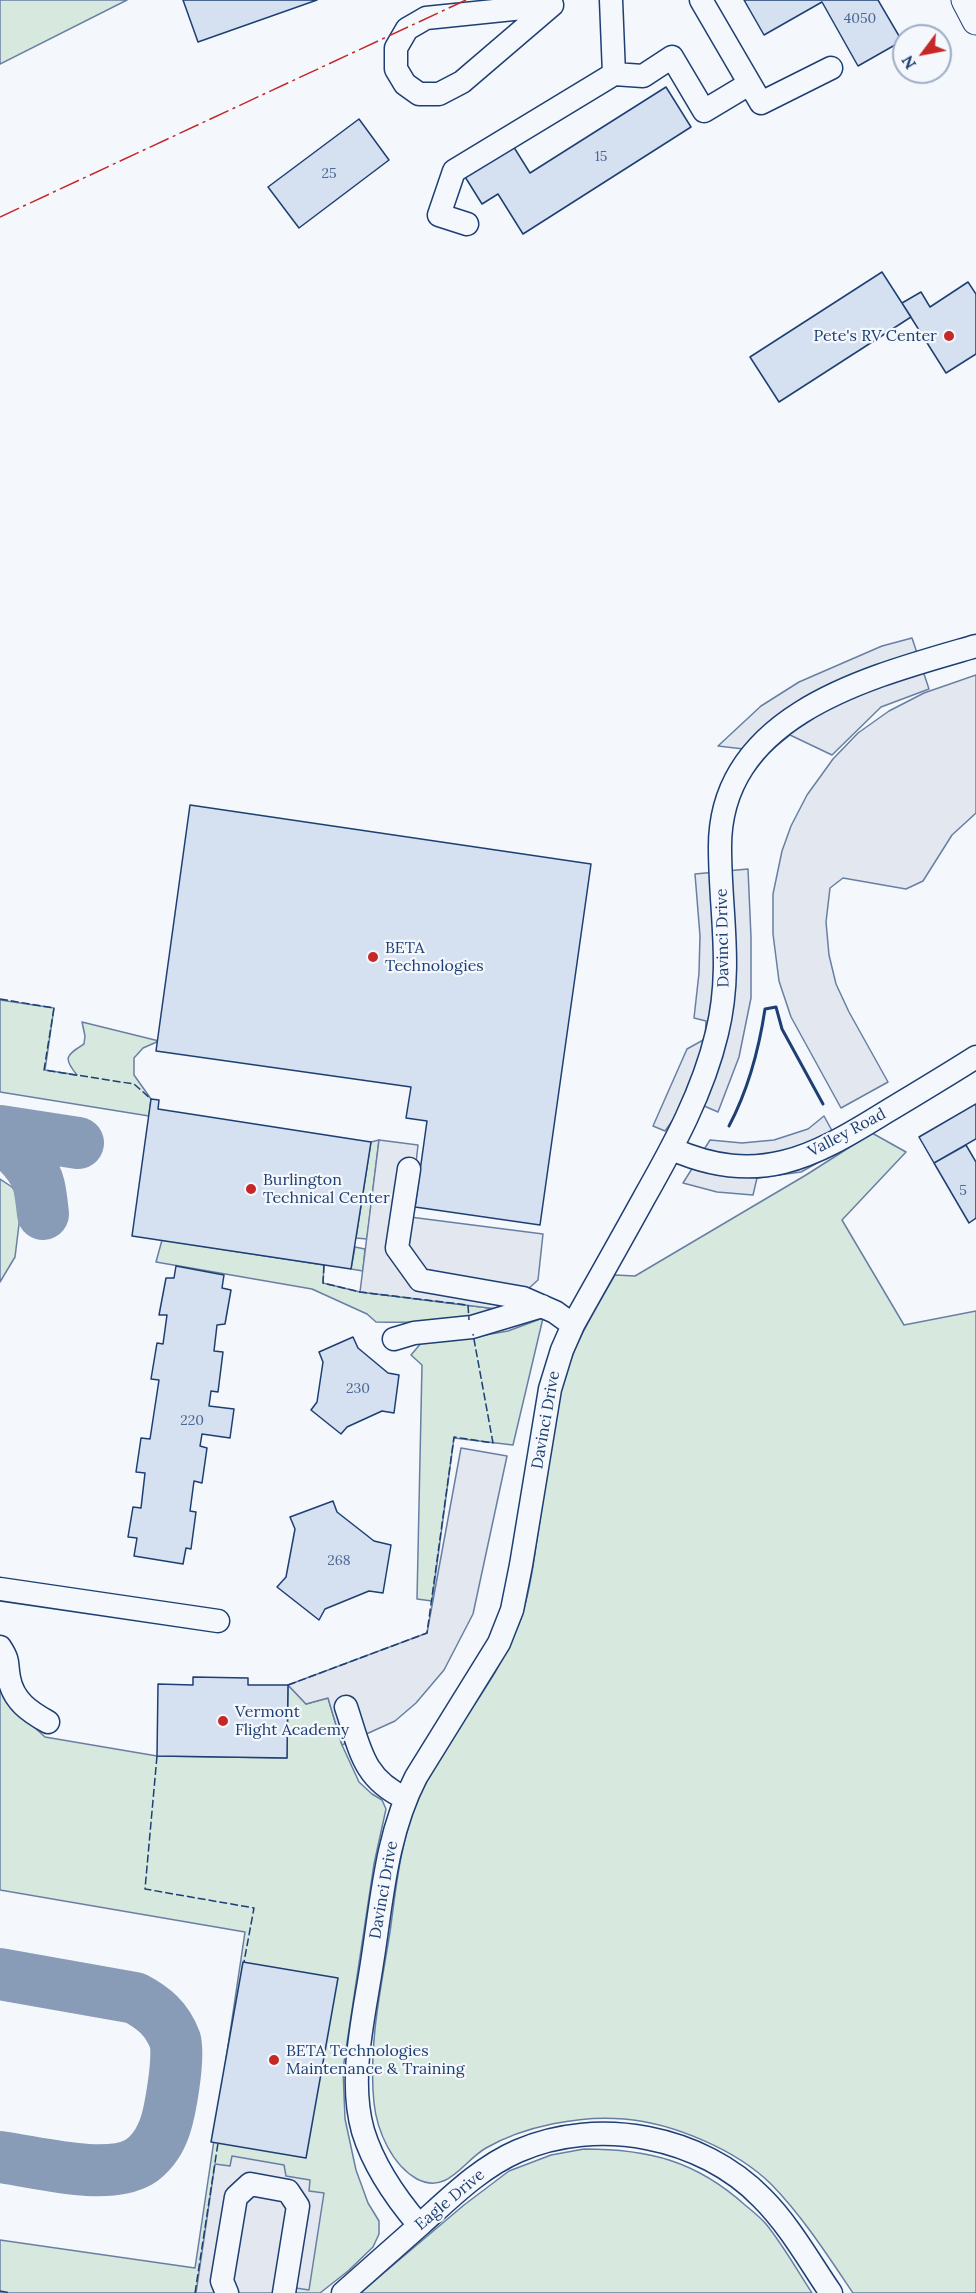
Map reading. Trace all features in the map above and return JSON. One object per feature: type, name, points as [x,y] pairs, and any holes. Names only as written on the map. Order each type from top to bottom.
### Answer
[{"type":"main road","points":[[965,0],[976,21]]},
{"type":"street","points":[[611,0],[614,74]]},
{"type":"street","points":[[701,0],[761,103],[831,68]]},
{"type":"street","points":[[556,2],[462,82],[439,93],[419,94],[405,84],[396,69],[396,48],[407,28],[426,18],[556,2]]},
{"type":"street","points":[[466,224],[439,215],[454,171],[614,74],[643,76],[672,57],[704,111],[749,84]]},
{"type":"street","name":"Davinci Drive","points":[[419,2225],[386,2182],[373,2157],[363,2130],[358,2105],[357,2071],[363,2020],[387,1865],[395,1828],[405,1798],[499,1643],[512,1610],[535,1487],[550,1389],[561,1350],[672,1149],[700,1086],[718,1031],[726,964],[720,855],[721,822],[726,802],[746,761],[773,731],[819,702],[884,674],[976,646]]},
{"type":"street","name":"Valley Road","points":[[672,1149],[695,1159],[740,1167],[766,1166],[791,1161],[840,1140],[976,1058]]},
{"type":"street","points":[[409,1169],[397,1248],[420,1280],[523,1298],[542,1306],[573,1325]]},
{"type":"street","points":[[394,1339],[414,1333],[472,1327],[542,1306]]},
{"type":"street","points":[[0,1589],[218,1621]]},
{"type":"street","points":[[0,1647],[8,1659],[9,1680],[16,1696],[27,1711],[48,1722]]},
{"type":"street","points":[[346,1707],[369,1770],[379,1783],[405,1798]]},
{"type":"street","name":"Eagle Drive","points":[[343,2293],[478,2175],[518,2151],[583,2134],[648,2138],[705,2156],[749,2185],[786,2225],[831,2293]]},
{"type":"street","points":[[227,2293],[222,2281],[236,2197],[250,2184],[288,2191],[298,2206],[284,2293]]},
{"type":"shaded area","points":[[0,0],[127,0],[0,64]]},
{"type":"shaded area","points":[[912,638],[929,689],[881,707],[832,755],[790,735],[769,752],[718,746],[761,706],[799,682],[882,646]]},
{"type":"shaded area","points":[[976,675],[976,813],[952,835],[923,881],[906,889],[843,878],[830,888],[826,922],[829,955],[836,984],[888,1082],[841,1108],[791,1017],[779,981],[773,934],[773,894],[782,851],[791,826],[807,795],[833,759],[858,733],[889,711],[924,693]]},
{"type":"shaded area","points":[[748,869],[751,998],[739,1057],[718,1112],[688,1099],[665,1131],[653,1126],[687,1049],[705,1039],[706,1021],[694,1018],[700,936],[695,874]]},
{"type":"shaded area","points":[[0,1000],[54,1008],[45,1070],[77,1075],[69,1064],[68,1057],[84,1044],[82,1022],[159,1041],[143,1048],[134,1058],[134,1075],[151,1099],[149,1116],[0,1092]]},
{"type":"shaded area","points":[[824,1116],[842,1149],[801,1172],[757,1178],[753,1195],[717,1192],[683,1183],[710,1140],[742,1143],[774,1140],[808,1129]]},
{"type":"shaded area","points":[[872,1133],[906,1152],[842,1220],[904,1325],[976,1311],[976,2293],[853,2293],[805,2223],[772,2185],[741,2160],[683,2132],[624,2119],[590,2119],[553,2124],[501,2140],[486,2148],[446,2180],[428,2183],[408,2173],[393,2156],[378,2125],[374,2103],[373,2060],[376,2017],[407,1832],[429,1777],[499,1666],[521,1618],[532,1573],[561,1390],[584,1331],[615,1275],[635,1276],[806,1175]]},
{"type":"shaded area","points":[[379,1140],[367,1239],[356,1238],[371,1142]]},
{"type":"shaded area","points":[[379,1140],[418,1145],[410,1217],[543,1234],[538,1280],[505,1310],[360,1292]]},
{"type":"shaded area","points":[[0,1179],[12,1187],[22,1200],[15,1257],[0,1282]]},
{"type":"shaded area","points":[[162,1240],[324,1265],[323,1283],[360,1292],[505,1310],[441,1321],[376,1322],[367,1314],[312,1289],[156,1262]]},
{"type":"shaded area","points":[[355,1247],[365,1249],[363,1271],[351,1269]]},
{"type":"shaded area","points":[[543,1318],[513,1445],[454,1438],[432,1601],[417,1599],[422,1365],[411,1355],[422,1342],[508,1331]]},
{"type":"shaded area","points":[[461,1448],[507,1456],[473,1614],[444,1670],[416,1703],[395,1721],[342,1745],[328,1698],[306,1704],[288,1685],[427,1633]]},
{"type":"shaded area","points":[[0,1674],[22,1716],[45,1737],[157,1756],[287,1758],[288,1685],[306,1704],[328,1698],[342,1745],[359,1782],[382,1800],[386,1809],[374,1864],[343,2069],[345,2119],[356,2170],[368,2203],[379,2221],[379,2234],[373,2247],[320,2293],[0,2293],[0,2240],[195,2268],[245,1932],[0,1890]]},
{"type":"shaded area","points":[[584,2149],[630,2152],[670,2160],[690,2168],[727,2190],[766,2224],[812,2293],[360,2293],[464,2205],[509,2171],[551,2155]]},
{"type":"shaded area","points":[[232,2156],[284,2165],[286,2176],[310,2180],[309,2191],[324,2193],[309,2290],[296,2288],[295,2293],[196,2293],[215,2164],[230,2166]]},
{"type":"building","points":[[183,0],[317,0],[198,42]]},
{"type":"building","points":[[744,0],[878,0],[892,24],[892,47],[858,66],[822,2],[764,35]]},
{"type":"building","points":[[666,87],[691,127],[523,234],[498,194],[482,204],[462,172],[510,141],[530,173]]},
{"type":"building","points":[[359,119],[389,160],[299,228],[268,187]]},
{"type":"building","points":[[882,272],[911,317],[779,402],[750,357]]},
{"type":"building","name":"Pete's RV Center","points":[[968,282],[976,294],[976,354],[946,373],[902,303],[921,292],[930,307]]},
{"type":"building","name":"BETA Technologies","points":[[190,805],[591,864],[540,1225],[415,1207],[427,1121],[406,1118],[411,1087],[156,1051]]},
{"type":"building","name":"Burlington Technical Center","points":[[151,1099],[159,1100],[158,1109],[371,1142],[351,1269],[132,1236]]},
{"type":"building","points":[[976,1104],[976,1139],[934,1163],[919,1137]]},
{"type":"building","points":[[966,1145],[976,1162],[976,1218],[969,1223],[934,1163]]},
{"type":"building","points":[[176,1266],[224,1275],[222,1288],[231,1290],[225,1324],[217,1325],[214,1351],[223,1352],[218,1392],[211,1391],[209,1406],[234,1409],[230,1438],[202,1434],[200,1446],[207,1448],[202,1483],[194,1481],[190,1511],[196,1512],[191,1549],[186,1548],[183,1564],[134,1556],[137,1538],[128,1537],[133,1507],[141,1508],[145,1473],[136,1472],[141,1438],[150,1439],[159,1380],[151,1379],[157,1343],[163,1344],[167,1315],[159,1315],[166,1278],[174,1278]]},
{"type":"building","points":[[353,1337],[358,1348],[388,1373],[399,1375],[394,1413],[382,1411],[347,1427],[341,1434],[311,1410],[317,1402],[323,1362],[319,1352]]},
{"type":"building","points":[[333,1501],[337,1512],[374,1541],[391,1545],[383,1593],[369,1591],[325,1609],[319,1620],[277,1587],[286,1577],[295,1529],[290,1517]]},
{"type":"building","name":"Vermont Flight Academy","points":[[193,1677],[248,1678],[248,1685],[288,1685],[287,1758],[157,1756],[158,1684],[193,1685]]},
{"type":"building","name":"BETA Technologies Maintenance & Training","points":[[243,1962],[338,1978],[306,2158],[211,2142]]},
{"type":"taxiway","points":[[0,1131],[78,1143]]},
{"type":"taxiway","points":[[0,1139],[29,1165],[37,1179],[43,1214]]},
{"type":"taxiway","points":[[0,1974],[135,1998],[154,2010],[164,2020],[172,2033],[176,2048],[173,2087],[165,2126],[156,2146],[139,2162],[109,2170],[91,2170],[0,2157]]},
{"type":"fence","points":[[0,999],[54,1008],[44,1070],[134,1084],[151,1099]]},
{"type":"fence","points":[[324,1265],[323,1283],[360,1292],[468,1305],[469,1320]]},
{"type":"fence","points":[[288,1685],[427,1633],[454,1437],[493,1443],[473,1334]]},
{"type":"fence","points":[[157,1756],[145,1889],[254,1908],[244,1962]]},
{"type":"fence","points":[[195,2293],[218,2143]]},
{"type":"fence","points":[[0,2291],[11,2293]]},
{"type":"wall","points":[[729,1126],[752,1069],[765,1009],[776,1007],[782,1029],[823,1104]]},
{"type":"power","points":[[0,217],[466,0]]},
{"type":"place","name":"Pete's RV Center","points":[[949,336]]},
{"type":"place","name":"BETA Technologies","points":[[373,957]]},
{"type":"place","name":"Burlington Technical Center","points":[[251,1189]]},
{"type":"place","name":"Vermont Flight Academy","points":[[223,1721]]},
{"type":"place","name":"BETA Technologies Maintenance & Training","points":[[274,2060]]}]
